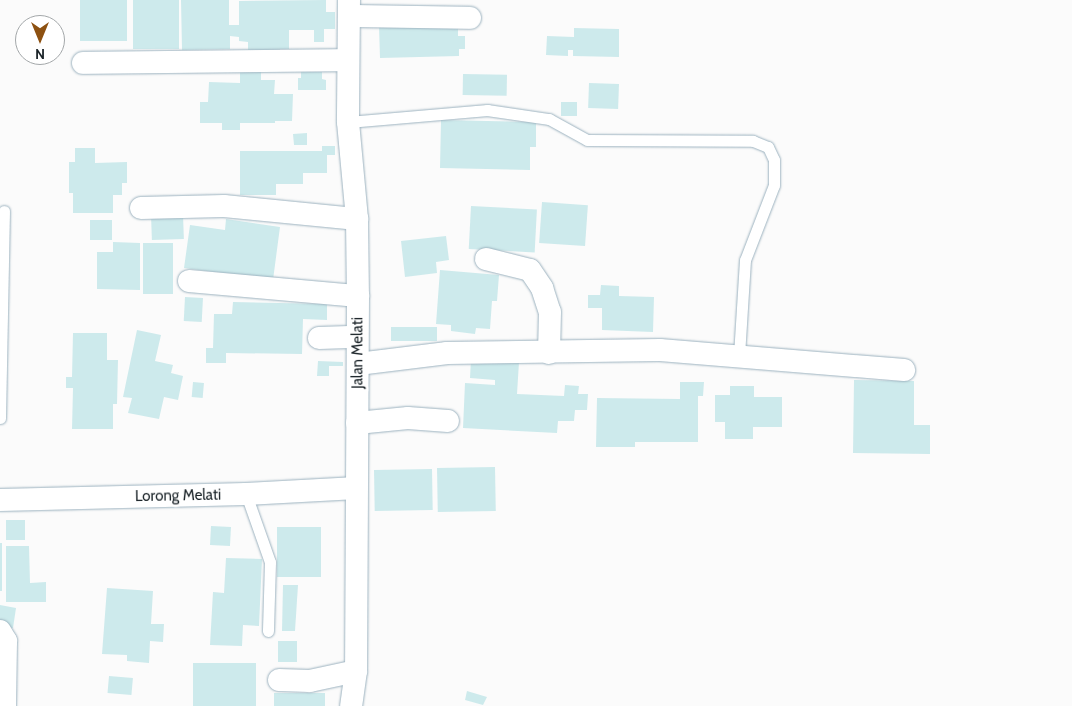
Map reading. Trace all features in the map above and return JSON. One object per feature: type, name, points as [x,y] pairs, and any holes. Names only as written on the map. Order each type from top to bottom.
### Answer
[{"type":"street","points":[[349,8],[470,18]]},
{"type":"street","name":"Jalan Melati","points":[[349,8],[348,122],[357,219],[358,296],[356,672],[351,706]]},
{"type":"street","points":[[82,63],[348,60]]},
{"type":"street","points":[[141,208],[224,206],[357,219]]},
{"type":"street","points":[[486,259],[530,270],[542,288],[550,312],[549,352]]},
{"type":"street","points":[[189,281],[358,296]]},
{"type":"street","points":[[319,338],[357,337]]},
{"type":"street","points":[[358,364],[447,352],[660,350],[904,370]]},
{"type":"street","points":[[357,423],[408,418],[448,421]]},
{"type":"street","name":"Lorong Melati","points":[[0,500],[246,494],[357,488]]},
{"type":"street","points":[[0,631],[6,641],[5,706]]},
{"type":"street","points":[[278,680],[310,681],[356,672]]},
{"type":"lane","points":[[348,122],[487,110],[549,119],[586,140],[753,141],[768,147],[774,160],[774,185],[745,260],[739,356]]},
{"type":"lane","points":[[0,418],[4,211]]},
{"type":"lane","points":[[246,494],[270,562],[268,631]]},
{"type":"building","points":[[80,0],[127,0],[127,41],[80,41]]},
{"type":"building","points":[[133,0],[179,0],[179,49],[133,49]]},
{"type":"building","points":[[181,0],[229,0],[229,25],[239,25],[239,1],[326,0],[326,12],[335,12],[335,29],[324,29],[324,42],[314,42],[314,30],[289,30],[289,49],[280,49],[280,52],[248,51],[248,42],[239,41],[239,37],[230,36],[230,49],[182,50]]},
{"type":"building","points":[[379,26],[458,27],[458,36],[465,36],[465,49],[459,49],[459,56],[380,58]]},
{"type":"building","points":[[574,28],[619,29],[619,57],[573,56],[573,50],[568,50],[568,56],[546,55],[547,36],[574,37]]},
{"type":"building","points":[[240,71],[261,71],[261,80],[275,80],[274,94],[293,94],[292,121],[240,123],[240,130],[222,130],[222,123],[200,123],[200,102],[208,102],[209,82],[240,83]]},
{"type":"building","points":[[301,71],[322,72],[322,79],[326,80],[326,90],[298,90],[298,78],[301,78]]},
{"type":"building","points":[[463,74],[507,75],[507,96],[463,95]]},
{"type":"building","points":[[589,83],[619,84],[618,109],[588,108]]},
{"type":"building","points":[[561,102],[577,102],[577,116],[561,116]]},
{"type":"building","points":[[441,120],[536,122],[536,147],[530,147],[530,170],[440,168]]},
{"type":"building","points":[[307,133],[307,145],[294,145],[293,134]]},
{"type":"building","points":[[322,146],[335,146],[335,155],[327,155],[327,173],[303,173],[303,184],[276,184],[276,195],[240,195],[240,151],[322,151]]},
{"type":"building","points":[[75,148],[95,148],[95,163],[127,162],[127,183],[122,183],[122,195],[113,195],[113,213],[73,213],[73,193],[69,193],[69,162],[75,162]]},
{"type":"building","points":[[542,202],[588,205],[585,246],[539,243]]},
{"type":"building","points":[[471,206],[537,209],[535,252],[469,249]]},
{"type":"building","points":[[183,214],[184,239],[152,240],[151,215]]},
{"type":"building","points":[[226,219],[280,227],[273,280],[184,268],[190,225],[225,230]]},
{"type":"building","points":[[90,220],[112,220],[112,240],[90,240]]},
{"type":"building","points":[[446,236],[449,260],[436,262],[437,273],[405,277],[401,241]]},
{"type":"building","points":[[113,242],[140,243],[140,290],[97,289],[97,252],[113,252]]},
{"type":"building","points":[[143,243],[173,243],[173,294],[143,294]]},
{"type":"building","points":[[440,270],[499,275],[497,301],[492,301],[490,329],[476,328],[475,334],[451,331],[451,325],[436,324]]},
{"type":"building","points":[[601,285],[619,286],[619,296],[654,297],[653,332],[602,330],[602,308],[588,308],[588,295],[600,295]]},
{"type":"building","points":[[185,297],[203,298],[202,322],[184,321]]},
{"type":"building","points":[[233,302],[327,304],[327,320],[303,319],[302,354],[226,353],[226,363],[206,363],[206,348],[213,348],[214,314],[232,314]]},
{"type":"building","points":[[391,327],[437,327],[437,341],[391,341]]},
{"type":"building","points":[[137,330],[161,335],[155,361],[173,365],[171,373],[183,376],[178,400],[164,397],[159,419],[128,413],[132,398],[123,397]]},
{"type":"building","points":[[73,333],[107,333],[107,360],[118,360],[117,404],[113,404],[113,429],[72,429],[73,388],[66,388],[66,377],[72,377]]},
{"type":"building","points":[[471,359],[519,362],[517,394],[564,396],[565,385],[579,386],[578,394],[588,394],[587,410],[575,410],[574,421],[558,421],[557,433],[463,428],[465,383],[495,385],[495,380],[470,378]]},
{"type":"building","points":[[318,361],[343,362],[343,366],[329,366],[329,376],[317,376]]},
{"type":"building","points":[[854,380],[914,381],[914,425],[930,425],[930,454],[853,453]]},
{"type":"building","points":[[193,382],[204,383],[203,398],[192,397]]},
{"type":"building","points":[[680,382],[704,382],[703,396],[698,396],[698,442],[635,442],[635,447],[596,447],[597,398],[680,399]]},
{"type":"building","points":[[730,386],[754,386],[754,397],[782,397],[782,427],[753,427],[753,439],[725,439],[725,422],[715,422],[715,395],[730,395]]},
{"type":"building","points":[[495,467],[496,511],[438,512],[437,468]]},
{"type":"building","points":[[432,469],[433,510],[375,511],[374,470]]},
{"type":"building","points":[[6,520],[25,520],[25,540],[6,540]]},
{"type":"building","points":[[211,526],[231,527],[230,546],[210,545]]},
{"type":"building","points":[[277,527],[321,527],[321,577],[277,577]]},
{"type":"building","points":[[0,543],[2,543],[2,591],[0,591]]},
{"type":"building","points":[[6,546],[29,546],[30,583],[46,582],[46,602],[6,602]]},
{"type":"building","points":[[226,558],[262,559],[259,626],[243,625],[242,646],[210,645],[213,592],[224,593]]},
{"type":"building","points":[[283,585],[298,585],[295,631],[282,631]]},
{"type":"building","points":[[107,588],[153,591],[151,624],[164,624],[163,642],[150,641],[149,663],[127,661],[127,655],[102,654]]},
{"type":"building","points":[[0,605],[16,608],[13,628],[0,626]]},
{"type":"building","points":[[278,641],[297,641],[297,662],[278,662]]},
{"type":"building","points":[[193,663],[256,663],[256,706],[193,706]]},
{"type":"building","points":[[109,676],[133,678],[131,695],[108,693]]},
{"type":"building","points":[[467,691],[487,697],[483,705],[465,700]]},
{"type":"building","points":[[274,693],[325,693],[325,706],[274,706]]}]
